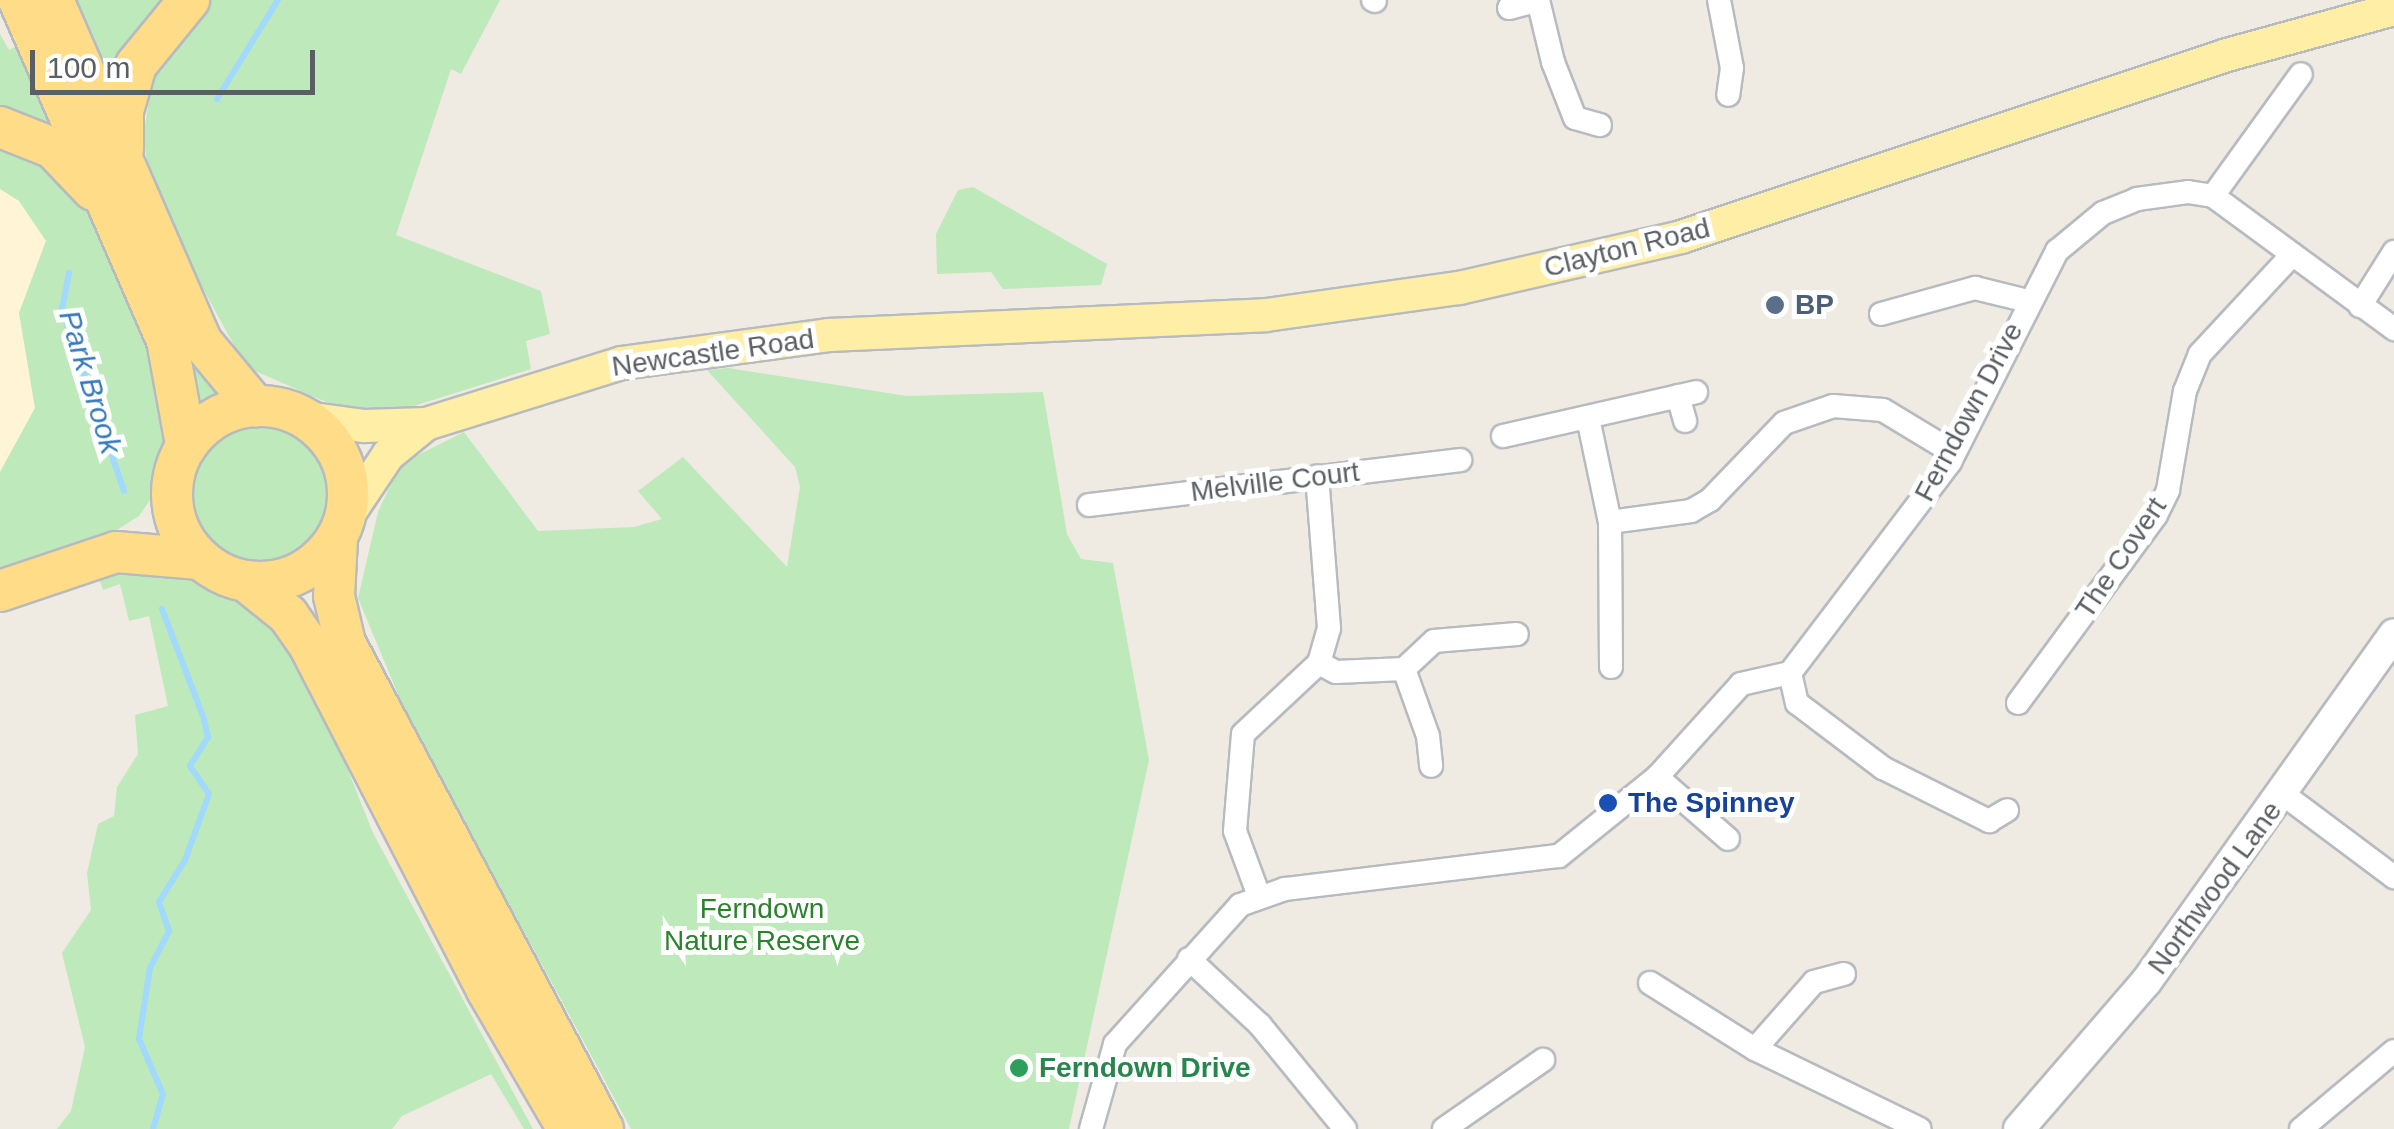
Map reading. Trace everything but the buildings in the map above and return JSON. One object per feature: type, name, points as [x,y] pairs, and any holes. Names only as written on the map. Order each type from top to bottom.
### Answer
[{"type":"highway","points":[[115,188],[130,79],[145,50],[189,0]]},
{"type":"highway","points":[[42,12],[115,188],[172,352],[186,445],[172,492],[178,529],[200,559]]},
{"type":"highway","points":[[0,127],[53,148],[115,188],[201,342],[254,406]]},
{"type":"highway","points":[[186,445],[209,422],[254,406],[306,418],[339,454],[348,486],[334,596],[345,643],[603,1129]]},
{"type":"highway","points":[[116,552],[172,492]]},
{"type":"highway","points":[[247,582],[298,575],[341,528]]},
{"type":"highway","points":[[0,591],[116,552],[200,559],[247,582],[288,615],[310,645],[487,990],[568,1129]]},
{"type":"main road","name":"Clayton Road","points":[[829,336],[1266,315],[1504,279],[1698,232],[2189,67],[2394,8]]},
{"type":"main road","name":"Newcastle Road","points":[[306,418],[426,424],[622,363],[829,336]]},
{"type":"main road","name":"Newcastle Road","points":[[341,528],[388,456],[426,424]]},
{"type":"street","points":[[1509,8],[1537,0],[1567,124],[1600,126]]},
{"type":"street","points":[[1719,0],[1744,68],[1728,95]]},
{"type":"street","points":[[2301,74],[2213,196],[2394,329]]},
{"type":"street","name":"Ferndown Drive","points":[[1790,673],[1920,509],[1954,454],[2028,301],[2058,252],[2103,213],[2137,199],[2188,192],[2213,196]]},
{"type":"street","points":[[2360,306],[2394,252]]},
{"type":"street","name":"The Covert","points":[[2018,703],[2156,515],[2168,490],[2184,391],[2200,354],[2290,256]]},
{"type":"street","points":[[1881,314],[1975,288],[2028,301]]},
{"type":"street","points":[[1504,436],[1687,394],[1685,421]]},
{"type":"street","points":[[1610,522],[1691,511],[1710,500],[1784,423],[1833,406],[1883,410],[1954,454]]},
{"type":"street","points":[[1588,418],[1610,522],[1611,668]]},
{"type":"street","name":"Melville Court","points":[[1089,504],[1460,460]]},
{"type":"street","points":[[1259,896],[1234,830],[1243,734],[1319,663],[1329,628],[1318,476]]},
{"type":"street","points":[[1319,663],[1336,672],[1404,669],[1434,641],[1517,634]]},
{"type":"street","name":"Northwood Lane","points":[[2019,1129],[2099,1043],[2283,794],[2394,634]]},
{"type":"street","points":[[1404,669],[1431,766]]},
{"type":"street","points":[[1091,1129],[1115,1044],[1240,905],[1259,896],[1539,863],[1574,846],[1658,777],[1741,684],[1790,673],[1797,703],[1884,768],[1989,821],[2007,810]]},
{"type":"street","points":[[1658,777],[1728,839]]},
{"type":"street","points":[[2283,794],[2394,876]]},
{"type":"street","points":[[1190,959],[1260,1025],[1345,1129]]},
{"type":"street","points":[[1755,1049],[1814,982],[1844,974]]},
{"type":"street","points":[[1650,983],[1755,1049],[1920,1129]]},
{"type":"street","points":[[2301,1129],[2394,1051]]},
{"type":"street","points":[[1444,1129],[1543,1060]]},
{"type":"shaded area","points":[[0,189],[19,201],[46,240],[19,313],[35,408],[0,472]]},
{"type":"green space","points":[[74,0],[171,0],[113,106]]},
{"type":"green space","points":[[210,0],[500,0],[461,74],[451,69],[396,235],[541,291],[550,334],[526,341],[531,369],[398,411],[342,409],[246,367],[190,265],[149,171],[143,138],[153,76]]},
{"type":"green space","points":[[47,27],[193,359],[223,396],[194,411]]},
{"type":"green space","points":[[0,34],[9,50],[16,46],[54,132],[0,113]]},
{"type":"green space","points":[[0,144],[40,163],[87,208],[151,343],[169,414],[154,494],[139,516],[106,537],[0,573],[0,472],[35,408],[19,313],[46,241],[19,201],[0,189]]},
{"type":"green space","points":[[973,187],[1107,264],[1101,285],[1003,289],[991,272],[937,274],[936,234],[958,190]]},
{"type":"green space","name":"Ferndown Nature Reserve","points":[[728,368],[907,396],[1043,392],[1067,534],[1081,559],[1113,563],[1149,760],[1069,1129],[631,1129],[481,852],[444,805],[358,598],[378,512],[400,464],[464,432],[538,531],[634,527],[662,519],[638,491],[683,457],[787,567],[800,487],[795,467],[707,370]]},
{"type":"green space","points":[[259,425],[286,430],[309,445],[324,468],[329,495],[324,522],[309,545],[286,560],[259,565],[232,560],[209,545],[194,522],[189,495],[194,468],[209,445],[232,430]]},
{"type":"green space","points":[[133,561],[201,577],[281,631],[330,725],[373,833],[533,1129],[524,1129],[491,1074],[402,1116],[392,1129],[57,1129],[71,1111],[85,1047],[62,953],[91,910],[87,873],[98,824],[114,816],[117,787],[138,754],[135,715],[168,706],[149,616],[129,621],[120,584],[103,590],[97,572]]},
{"type":"waterway","name":"Park Brook","points":[[217,99],[278,0]]},
{"type":"waterway","name":"Park Brook","points":[[69,273],[62,308],[124,491]]},
{"type":"waterway","name":"Park Brook","points":[[153,1129],[163,1094],[139,1039],[150,968],[169,931],[159,902],[185,860],[209,794],[190,766],[208,737],[204,719],[162,609]]},
{"type":"place","name":"BP","points":[[1775,305]]},
{"type":"place","name":"The Spinney","points":[[1608,803]]},
{"type":"place","name":"Ferndown Drive","points":[[1019,1068]]}]
